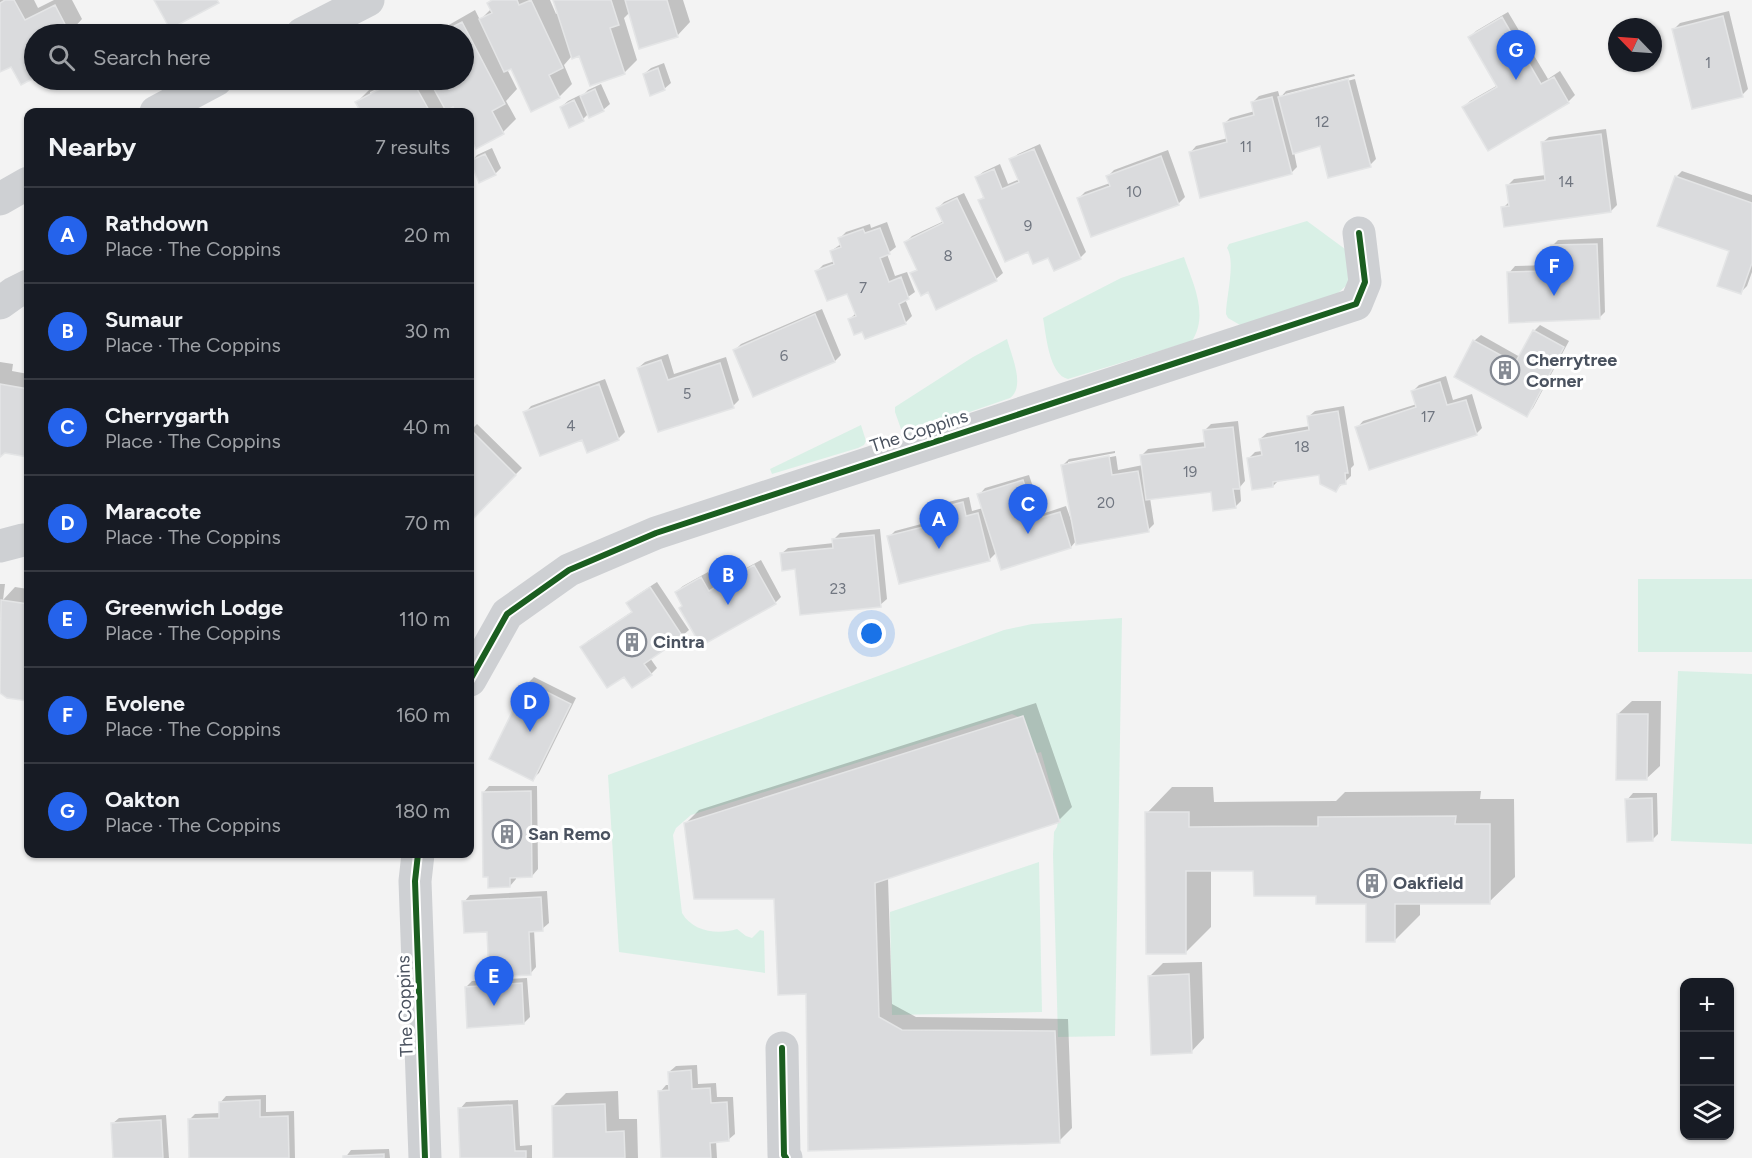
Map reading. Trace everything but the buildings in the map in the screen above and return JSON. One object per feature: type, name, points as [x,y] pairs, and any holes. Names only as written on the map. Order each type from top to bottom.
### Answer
[{"type":"street","points":[[321,24],[368,0]]},
{"type":"street","points":[[164,108],[197,90]]},
{"type":"street","points":[[0,199],[24,185]]},
{"type":"street","name":"The Coppins","points":[[474,673],[507,614],[568,570],[601,556],[656,533],[1356,304],[1365,282],[1359,233]]},
{"type":"street","points":[[0,303],[24,287]]},
{"type":"street","points":[[0,546],[24,540]]},
{"type":"street","name":"The Coppins","points":[[418,858],[415,881],[425,1158]]},
{"type":"street","points":[[782,1048],[784,1155],[786,1158]]},
{"type":"green space","points":[[1307,221],[1345,249],[1349,283],[1337,294],[1240,325],[1228,318],[1226,314],[1231,271],[1230,254],[1227,248],[1229,244]]},
{"type":"green space","points":[[1184,257],[1198,299],[1199,320],[1192,341],[1068,379],[1056,370],[1047,343],[1043,318],[1121,278]]},
{"type":"green space","points":[[1007,339],[1017,378],[1015,393],[1010,398],[909,433],[901,429],[895,407],[973,357]]},
{"type":"green space","points":[[861,425],[866,441],[864,445],[772,474],[770,469]]},
{"type":"green space","points":[[1638,579],[1752,579],[1752,652],[1638,652]]},
{"type":"green space","points":[[1122,618],[1115,1036],[1058,1037],[1053,854],[1054,832],[1059,816],[1041,752],[1034,754],[1023,719],[1012,714],[691,815],[676,828],[673,835],[682,913],[699,928],[714,932],[737,929],[752,938],[760,930],[764,931],[765,973],[619,952],[608,775],[1004,630],[1032,624]]},
{"type":"green space","points":[[1678,671],[1752,674],[1752,844],[1671,841]]},
{"type":"green space","points":[[1039,862],[1042,1012],[892,1015],[890,912]]},
{"type":"cycle path","points":[[474,673],[507,614],[569,570],[656,533],[1356,304],[1365,282],[1359,233]]},
{"type":"cycle path","points":[[418,858],[415,881],[425,1158]]},
{"type":"cycle path","points":[[782,1048],[784,1155],[786,1158]]},
{"type":"place","name":"Oakton","points":[[1516,80]]},
{"type":"place","name":"Evolene","points":[[1554,296]]},
{"type":"place","name":"Cherrytree Corner","points":[[1505,370]]},
{"type":"place","name":"Cherrygarth","points":[[1028,534]]},
{"type":"place","name":"Rathdown","points":[[939,549]]},
{"type":"place","name":"Sumaur","points":[[728,605]]},
{"type":"place","name":"Cintra","points":[[632,642]]},
{"type":"place","name":"Maracote","points":[[530,732]]},
{"type":"place","name":"San Remo","points":[[507,834]]},
{"type":"place","name":"Oakfield","points":[[1372,883]]},
{"type":"place","name":"Greenwich Lodge","points":[[494,1006]]}]
